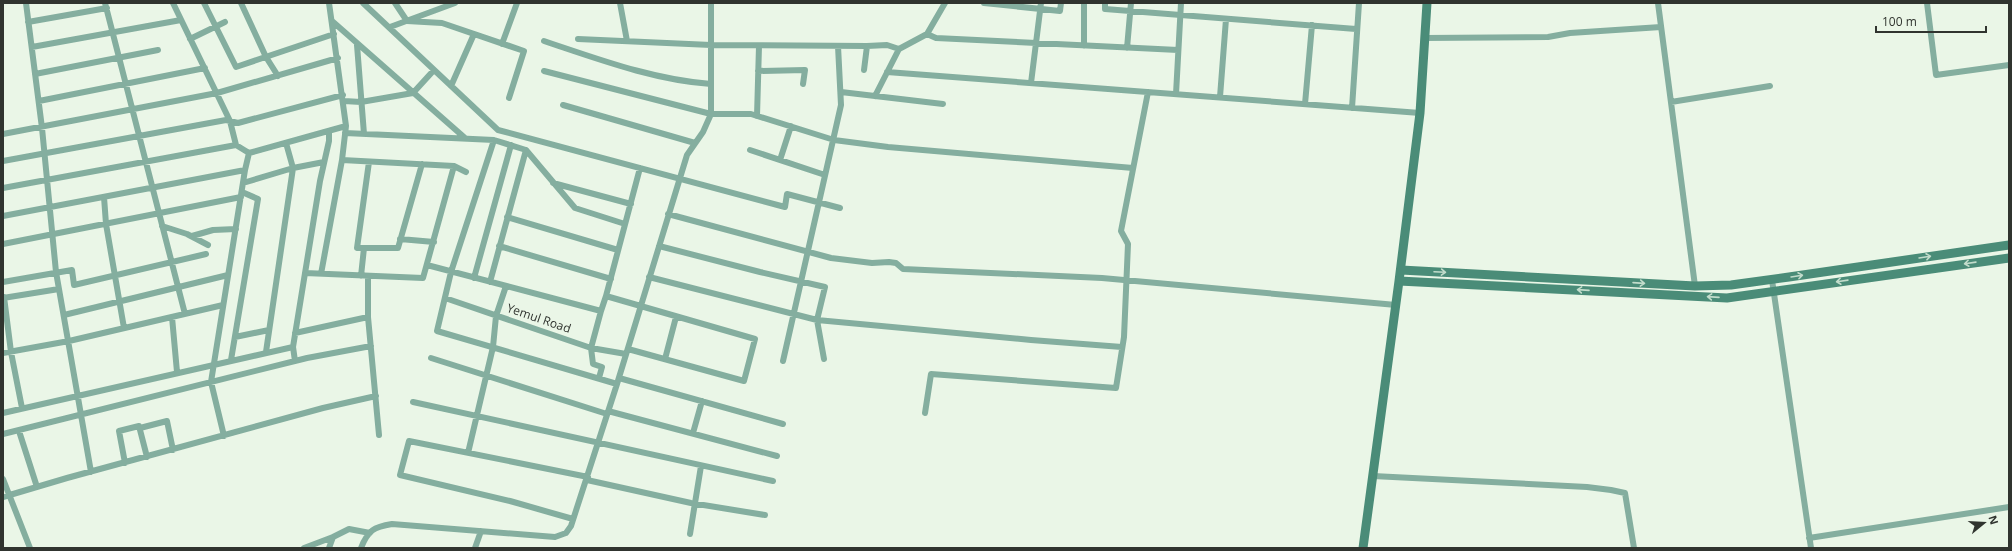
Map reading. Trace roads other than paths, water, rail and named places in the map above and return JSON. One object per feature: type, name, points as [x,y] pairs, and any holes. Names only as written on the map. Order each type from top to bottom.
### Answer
[{"type":"street","points":[[26,3],[42,128],[56,272],[91,472]]},
{"type":"street","points":[[173,3],[230,121],[236,145]]},
{"type":"street","points":[[204,3],[236,67],[334,34]]},
{"type":"street","points":[[241,3],[266,57],[278,76]]},
{"type":"street","points":[[322,274],[342,160],[346,126],[338,58],[329,3]]},
{"type":"street","points":[[364,3],[498,130],[785,207],[788,194],[840,208]]},
{"type":"street","points":[[397,3],[407,20]]},
{"type":"street","points":[[390,27],[455,3]]},
{"type":"street","points":[[502,44],[517,3]]},
{"type":"street","points":[[620,3],[627,41]]},
{"type":"street","points":[[361,548],[376,526],[392,524],[555,538],[566,532],[573,519],[608,413],[687,155],[711,114],[711,3]]},
{"type":"street","points":[[875,96],[899,49],[927,34],[945,3]]},
{"type":"street","points":[[984,3],[1041,6],[1060,12],[1061,3]]},
{"type":"street","points":[[1084,3],[1084,46]]},
{"type":"street","points":[[1105,3],[1105,9],[1356,29]]},
{"type":"street","points":[[1127,48],[1131,3]]},
{"type":"street","points":[[1176,94],[1181,3]]},
{"type":"street","points":[[1352,108],[1356,29],[1359,3]]},
{"type":"street","points":[[1363,548],[1401,270],[1420,113],[1427,3]]},
{"type":"street","points":[[1658,3],[1695,286]]},
{"type":"street","points":[[1927,3],[1936,75],[2009,65]]},
{"type":"street","points":[[28,22],[106,6],[111,32],[120,58],[185,314]]},
{"type":"street","points":[[1031,83],[1041,6]]},
{"type":"street","points":[[1220,97],[1226,18]]},
{"type":"street","points":[[32,47],[181,20]]},
{"type":"street","points":[[407,20],[442,23],[524,51],[509,98]]},
{"type":"street","points":[[332,21],[357,45],[466,138]]},
{"type":"street","points":[[190,38],[225,22]]},
{"type":"street","points":[[1304,104],[1312,25]]},
{"type":"street","points":[[1425,38],[1548,37],[1662,27]]},
{"type":"street","points":[[451,86],[474,34]]},
{"type":"street","points":[[927,34],[936,38],[1178,50]]},
{"type":"street","points":[[578,39],[759,46],[887,45],[899,49]]},
{"type":"street","points":[[544,41],[613,63],[689,82],[711,84]]},
{"type":"street","points":[[357,45],[364,134]]},
{"type":"street","points":[[757,116],[759,46]]},
{"type":"street","points":[[783,361],[841,106],[838,46]]},
{"type":"street","points":[[864,70],[867,46]]},
{"type":"street","points":[[35,74],[158,50]]},
{"type":"street","points":[[3,134],[42,128],[217,93],[338,58]]},
{"type":"street","points":[[38,102],[205,68]]},
{"type":"street","points":[[3,161],[226,120],[238,123],[343,98],[361,102],[413,93],[434,70]]},
{"type":"street","points":[[758,71],[805,70],[803,84]]},
{"type":"street","points":[[544,71],[711,114],[750,114],[834,140],[888,147],[1133,168]]},
{"type":"street","points":[[887,72],[1420,113]]},
{"type":"street","points":[[1671,102],[1770,86]]},
{"type":"street","points":[[841,92],[944,104]]},
{"type":"street","points":[[925,413],[931,374],[1116,388],[1122,347],[1127,280],[1128,244],[1122,232],[1148,92]]},
{"type":"street","points":[[563,105],[695,143]]},
{"type":"street","points":[[3,188],[236,145],[249,153],[346,126]]},
{"type":"street","points":[[780,160],[791,126]]},
{"type":"street","points":[[296,361],[292,347],[324,162],[329,141],[329,131]]},
{"type":"street","points":[[345,133],[494,140],[511,145],[526,150],[575,208],[625,224]]},
{"type":"street","points":[[494,140],[451,272],[438,331],[599,378],[618,381],[702,401],[783,424]]},
{"type":"street","points":[[266,352],[293,168],[286,143]]},
{"type":"street","points":[[474,278],[511,145]]},
{"type":"street","points":[[490,282],[526,150]]},
{"type":"street","points":[[750,150],[825,175]]},
{"type":"street","points":[[224,436],[211,382],[249,153]]},
{"type":"street","points":[[342,160],[454,166],[466,172]]},
{"type":"street","points":[[243,183],[293,168],[324,162]]},
{"type":"street","points":[[369,162],[357,248],[398,248],[422,164]]},
{"type":"street","points":[[305,273],[423,278],[454,166]]},
{"type":"street","points":[[599,378],[602,367],[593,364],[591,348],[640,168]]},
{"type":"street","points":[[3,216],[245,170]]},
{"type":"street","points":[[554,183],[631,204]]},
{"type":"street","points":[[3,244],[159,213],[241,194],[258,199],[231,360]]},
{"type":"street","points":[[104,197],[106,224],[124,328]]},
{"type":"street","points":[[668,214],[831,258],[896,263],[902,269],[1127,280],[1396,304]]},
{"type":"street","points":[[507,217],[618,250]]},
{"type":"street","points":[[162,226],[192,236],[208,245]]},
{"type":"street","points":[[192,236],[213,230],[236,229]]},
{"type":"street","points":[[400,239],[434,242]]},
{"type":"street","points":[[1401,270],[1695,286],[1732,285],[2009,245]]},
{"type":"street","points":[[499,246],[610,279]]},
{"type":"street","points":[[659,246],[825,287],[817,320],[824,359]]},
{"type":"street","points":[[364,248],[368,317],[379,435]]},
{"type":"street","points":[[3,282],[72,270],[74,285],[206,254]]},
{"type":"street","points":[[1399,281],[1727,298],[2009,258]]},
{"type":"street","points":[[427,265],[601,310]]},
{"type":"street","points":[[64,314],[228,275]]},
{"type":"street","points":[[649,277],[817,320],[1122,347]]},
{"type":"street","points":[[1772,280],[1810,548]]},
{"type":"street","points":[[468,452],[493,347],[496,316],[506,286]]},
{"type":"street","points":[[22,408],[4,298],[59,289]]},
{"type":"street","points":[[606,296],[676,317],[665,360]]},
{"type":"street","name":"Yemul Road","points":[[445,298],[591,348],[627,352],[665,360],[744,381],[755,339],[676,317]]},
{"type":"street","points":[[3,353],[69,341],[223,305]]},
{"type":"street","points":[[172,317],[177,372]]},
{"type":"street","points":[[295,334],[368,317]]},
{"type":"street","points":[[235,336],[269,330]]},
{"type":"street","points":[[3,434],[296,361],[371,346]]},
{"type":"street","points":[[3,413],[177,372],[292,347]]},
{"type":"street","points":[[431,358],[608,413],[693,433],[777,456]]},
{"type":"street","points":[[6,496],[323,408],[376,396]]},
{"type":"street","points":[[693,433],[702,401]]},
{"type":"street","points":[[413,402],[774,481]]},
{"type":"street","points":[[125,463],[119,431],[139,426],[140,428],[167,421],[173,450]]},
{"type":"street","points":[[140,428],[147,457]]},
{"type":"street","points":[[19,431],[37,487]]},
{"type":"street","points":[[573,519],[510,501],[400,475],[410,441],[468,452],[695,503],[766,515]]},
{"type":"street","points":[[690,534],[701,466]]},
{"type":"street","points":[[1373,476],[1587,487],[1625,493],[1634,548]]},
{"type":"street","points":[[3,479],[6,496],[30,548]]},
{"type":"street","points":[[1809,538],[2009,507]]},
{"type":"street","points":[[304,548],[334,537],[349,529],[370,533]]},
{"type":"street","points":[[475,548],[481,531]]},
{"type":"street","points":[[329,548],[334,537]]}]
